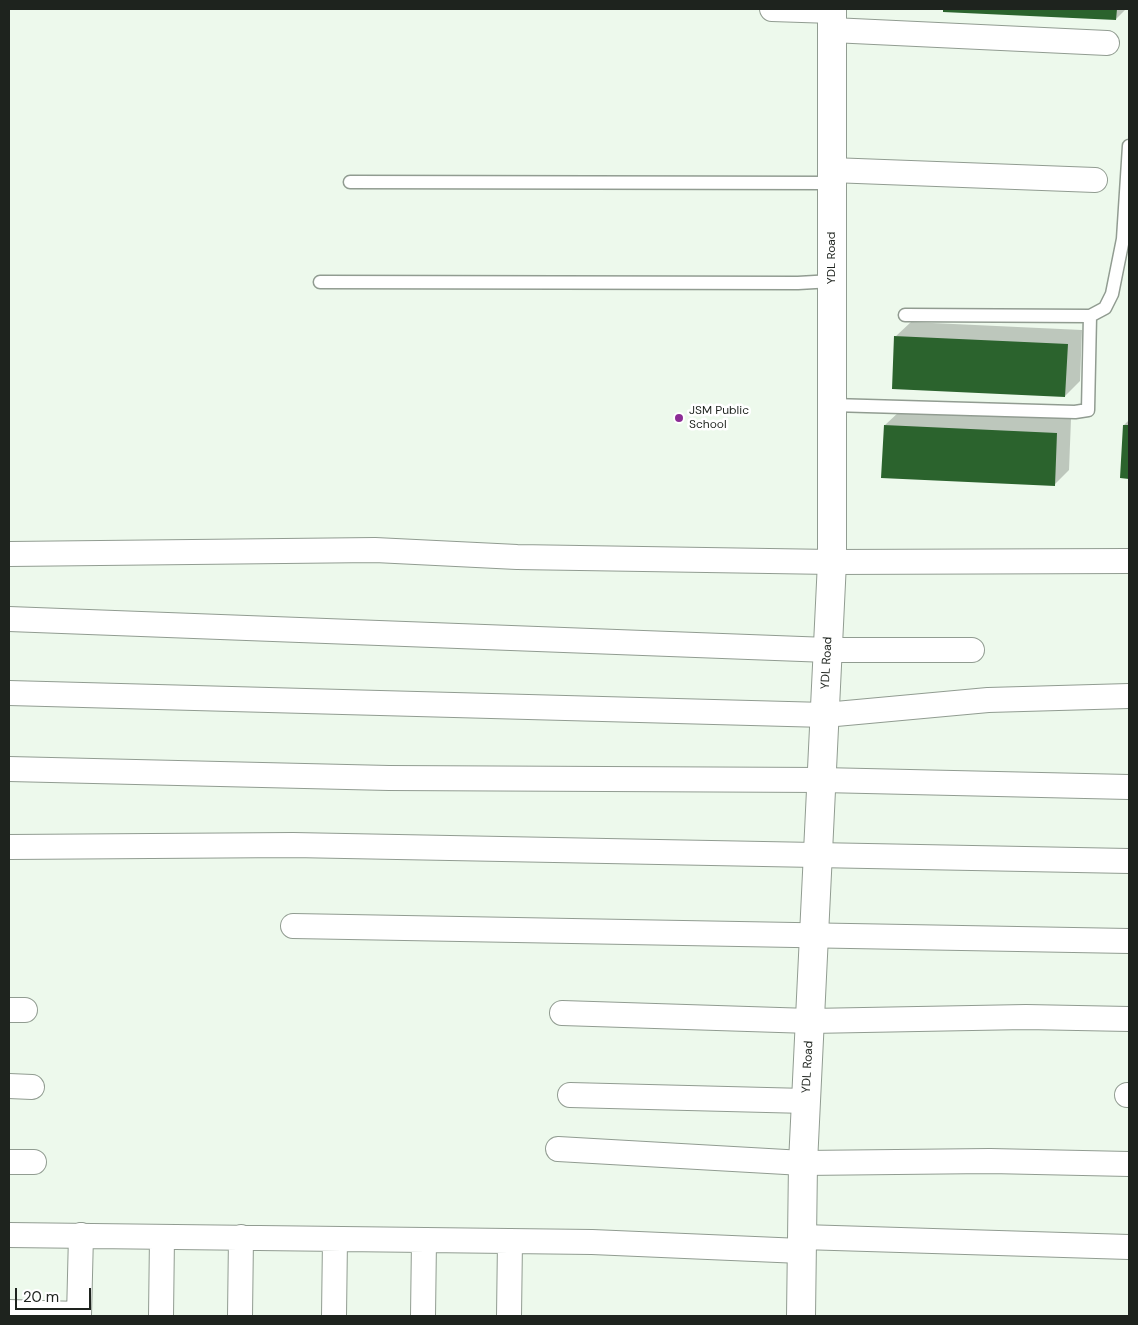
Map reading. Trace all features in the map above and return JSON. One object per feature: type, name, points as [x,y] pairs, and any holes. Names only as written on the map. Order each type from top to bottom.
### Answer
[{"type":"street","points":[[772,9],[832,17],[1106,43]]},
{"type":"street","name":"YDL Road","points":[[801,1316],[803,1163],[832,562],[832,17]]},
{"type":"street","points":[[831,177],[1094,180]]},
{"type":"street","points":[[9,554],[375,550],[517,557],[832,562],[1129,562]]},
{"type":"street","points":[[9,619],[828,650],[972,650]]},
{"type":"street","points":[[9,693],[824,715],[988,700],[1129,696]]},
{"type":"street","points":[[9,769],[388,778],[822,780],[1129,787]]},
{"type":"street","points":[[9,847],[293,845],[1129,861]]},
{"type":"street","points":[[293,926],[1129,941]]},
{"type":"street","points":[[562,1013],[810,1021],[1026,1018],[1129,1019]]},
{"type":"street","points":[[570,1095],[806,1101]]},
{"type":"street","points":[[558,1149],[803,1163],[990,1161],[1129,1164]]},
{"type":"street","points":[[9,1162],[34,1162]]},
{"type":"street","points":[[9,1235],[1129,1247]]},
{"type":"street","points":[[9,1312],[79,1315],[82,1235]]},
{"type":"street","points":[[161,1316],[162,1237]]},
{"type":"street","points":[[240,1316],[241,1238]]},
{"type":"street","points":[[334,1316],[335,1239]]},
{"type":"street","points":[[423,1316],[424,1240]]},
{"type":"street","points":[[509,1316],[510,1241]]},
{"type":"lane","points":[[905,315],[1090,316],[1105,308],[1112,294],[1126,239],[1129,146]]},
{"type":"lane","points":[[350,182],[831,177]]},
{"type":"lane","points":[[320,282],[798,283],[832,281]]},
{"type":"lane","points":[[832,405],[1076,412],[1088,410],[1090,316]]},
{"type":"building","points":[[943,9],[1117,9],[1116,20],[943,12]]},
{"type":"building","points":[[894,336],[1068,344],[1065,397],[892,389]]},
{"type":"building","points":[[884,425],[1057,433],[1055,486],[881,478]]},
{"type":"building","points":[[1123,425],[1129,425],[1129,479],[1120,478]]},
{"type":"place","name":"JSM Public School","points":[[679,418]]}]
